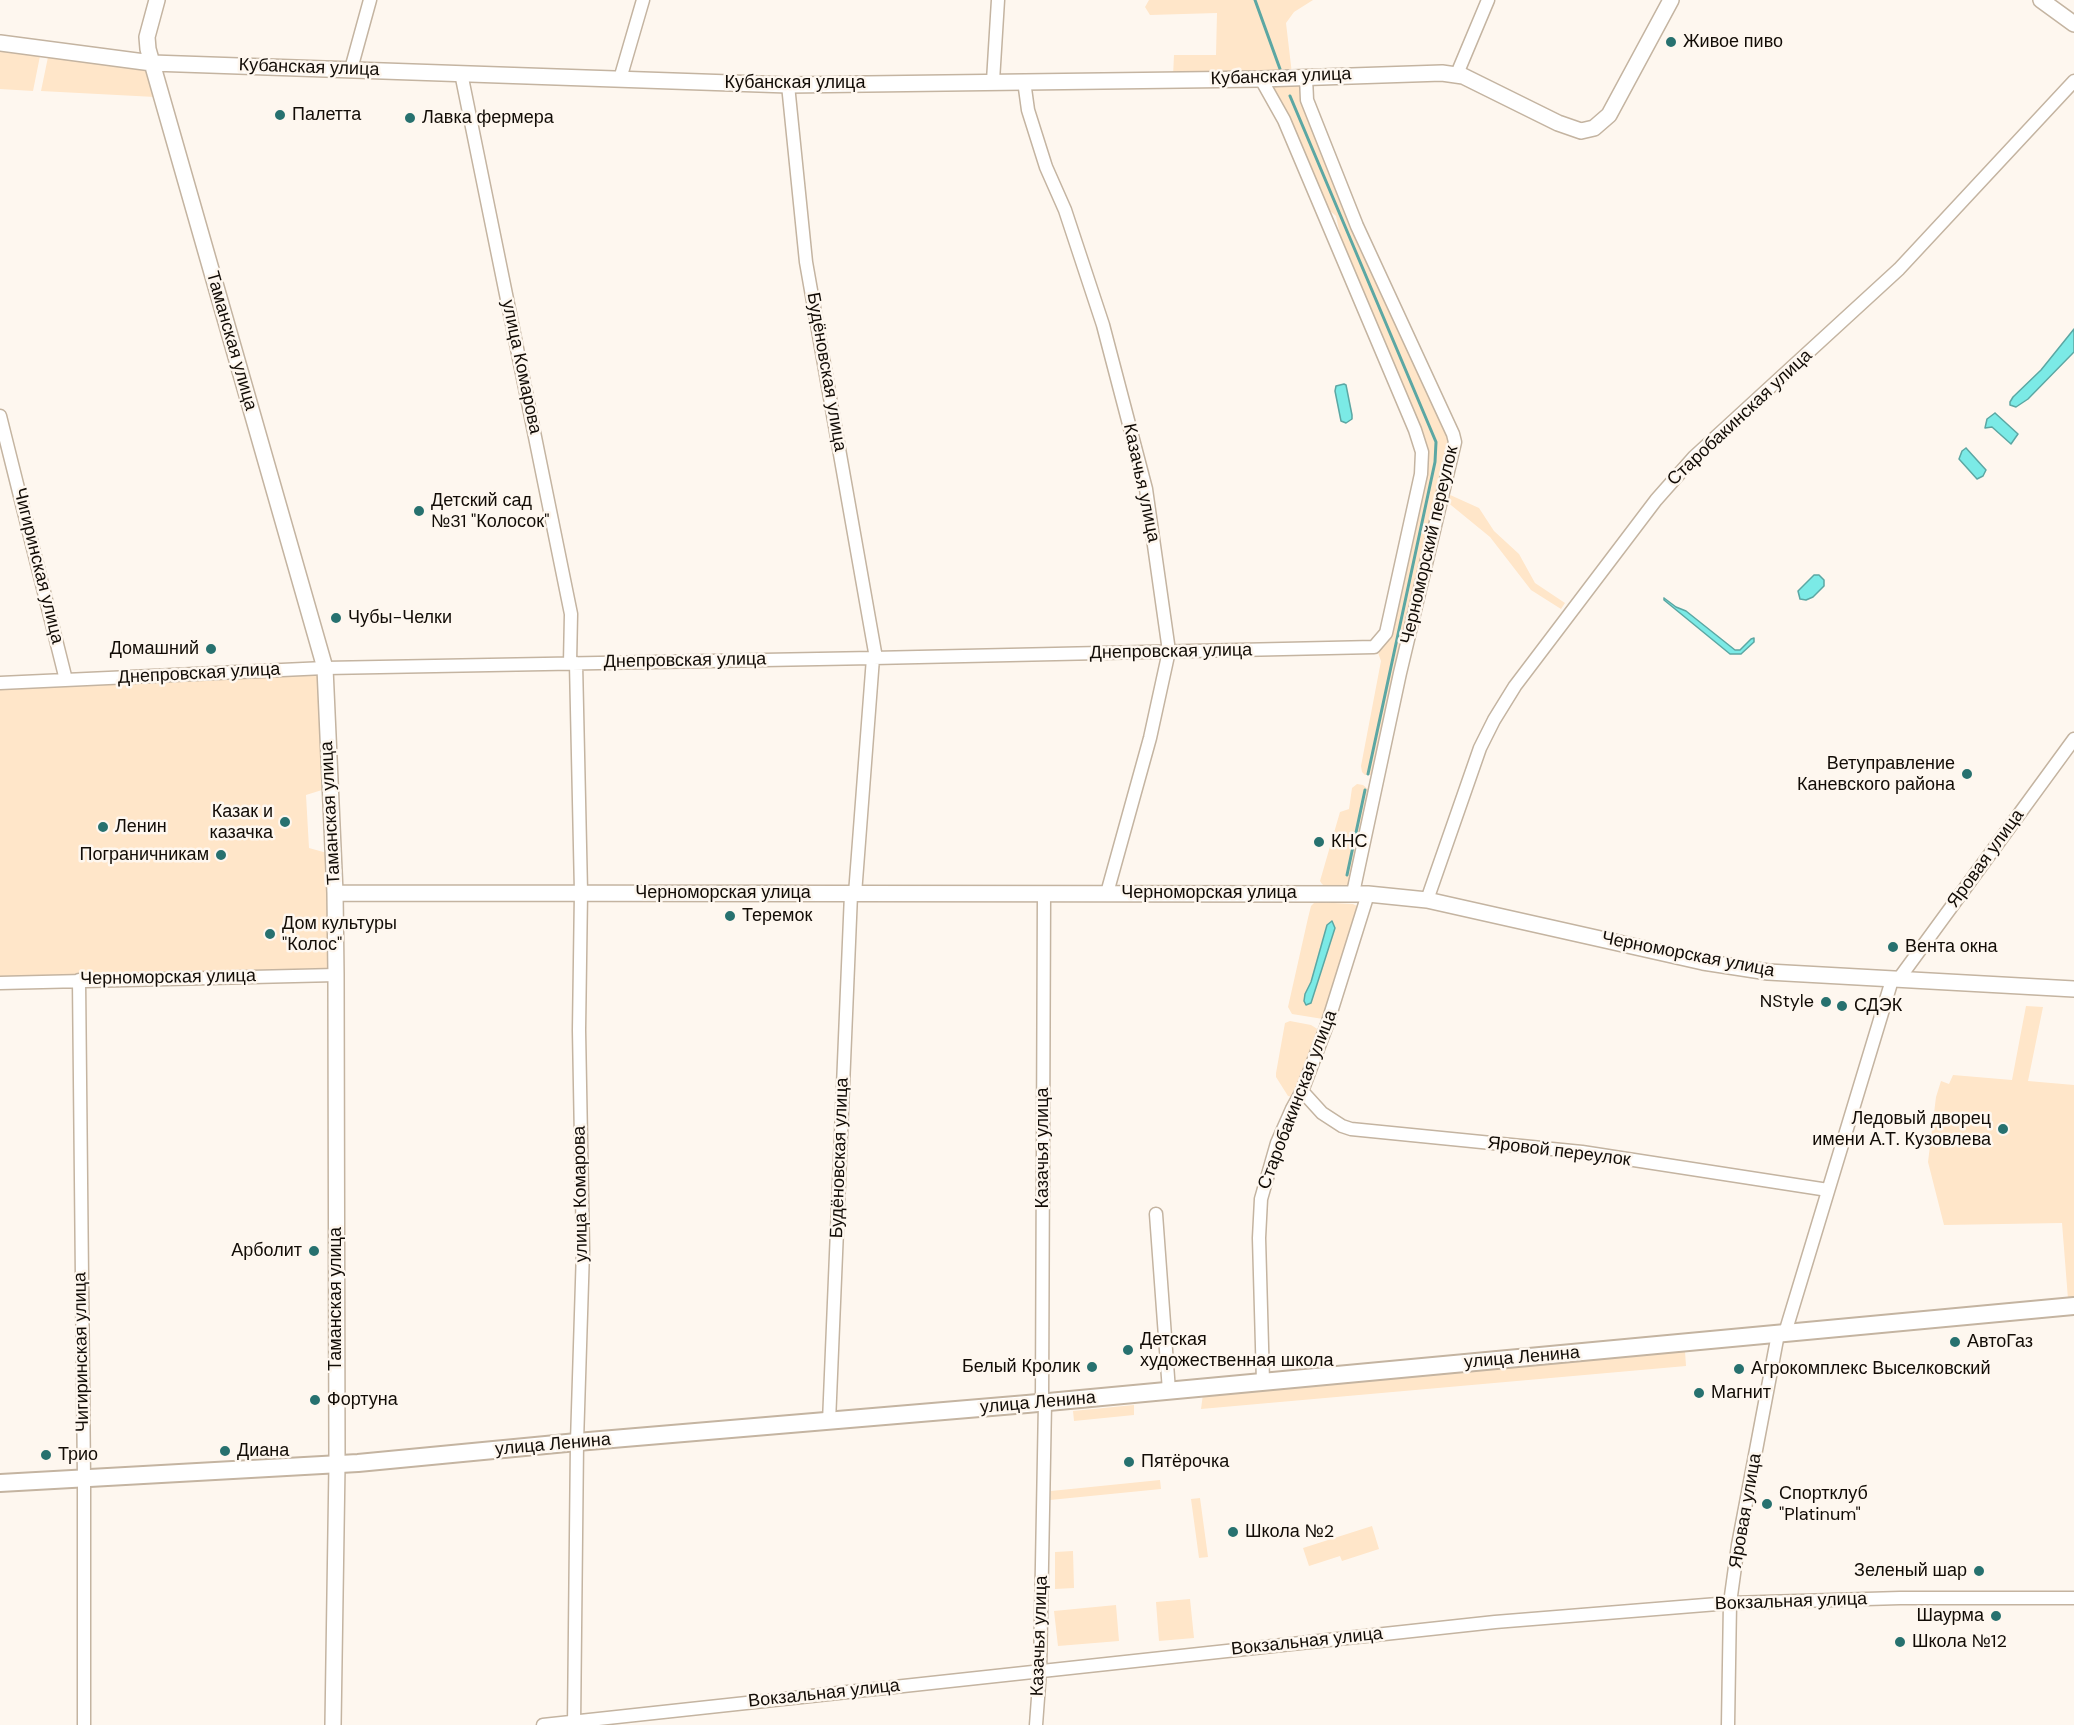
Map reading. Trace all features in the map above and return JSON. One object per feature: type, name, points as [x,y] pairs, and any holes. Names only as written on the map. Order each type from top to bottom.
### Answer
[{"type":"main road","name":"улица Ленина","points":[[0,1483],[337,1465],[577,1442],[1044,1403],[2074,1306]]},
{"type":"street","name":"Таманская улица","points":[[157,0],[147,37],[152,63],[325,668],[335,893],[336,975],[337,1465],[333,1725]]},
{"type":"street","points":[[351,69],[370,0]]},
{"type":"street","points":[[620,79],[643,0]]},
{"type":"street","points":[[993,81],[998,0]]},
{"type":"street","points":[[1456,75],[1488,0]]},
{"type":"street","name":"Кубанская улица","points":[[0,43],[152,63],[788,85],[1261,79],[1442,73],[1475,82],[1558,123],[1578,131],[1588,131],[1609,115],[1671,0]]},
{"type":"street","points":[[2041,0],[2074,24]]},
{"type":"street","name":"улица Комарова","points":[[461,73],[571,614],[580,892],[579,1030],[583,1250],[577,1442],[574,1723]]},
{"type":"street","name":"Черноморский переулок","points":[[1306,77],[1307,100],[1357,226],[1455,442],[1400,674],[1353,893]]},
{"type":"street","name":"Днепровская улица","points":[[0,683],[325,668],[1371,648],[1377,645],[1386,633],[1421,474],[1422,452],[1415,429],[1284,120],[1261,79]]},
{"type":"street","name":"Казачья улица","points":[[1024,81],[1028,110],[1046,167],[1065,210],[1103,325],[1146,489],[1169,651],[1150,738],[1107,893]]},
{"type":"street","name":"Старобакинская улица","points":[[1427,900],[1480,748],[1494,720],[1515,686],[1656,500],[1694,457],[1899,269],[2074,81]]},
{"type":"street","name":"Будёновская улица","points":[[788,85],[806,262],[875,658],[853,894],[829,1422]]},
{"type":"street","name":"Чигиринская улица","points":[[0,416],[66,680]]},
{"type":"street","name":"Яровая улица","points":[[1728,1725],[1730,1603],[1738,1545],[1782,1334],[1895,980],[2074,739]]},
{"type":"street","name":"Черноморская улица","points":[[335,893],[1353,893],[1427,900],[1703,962],[1744,969],[1792,975],[2074,988]]},
{"type":"street","name":"Казачья улица","points":[[1036,1725],[1040,1671],[1044,1403],[1044,893]]},
{"type":"street","name":"Старобакинская улица","points":[[1263,1382],[1258,1214],[1264,1184],[1277,1143],[1302,1091],[1327,1025],[1368,894]]},
{"type":"street","name":"Черноморская улица","points":[[0,983],[336,975]]},
{"type":"street","name":"Чигиринская улица","points":[[79,980],[84,1725]]},
{"type":"street","name":"Яровой переулок","points":[[1302,1091],[1322,1113],[1351,1129],[1582,1152],[1828,1190]]},
{"type":"street","points":[[1156,1214],[1168,1391]]},
{"type":"street","name":"Вокзальная улица","points":[[543,1725],[1484,1623],[1730,1603],[1911,1598],[2074,1598]]},
{"type":"shaded area","points":[[1149,0],[1313,0],[1294,12],[1286,23],[1292,74],[1173,76],[1174,55],[1216,55],[1217,13],[1150,15],[1145,7]]},
{"type":"shaded area","points":[[0,51],[40,56],[33,91],[0,89]]},
{"type":"shaded area","points":[[48,57],[146,69],[155,97],[41,91]]},
{"type":"shaded area","points":[[1301,83],[1445,428],[1449,445],[1375,773],[1372,775],[1365,775],[1361,766],[1381,661],[1377,650],[1426,459],[1341,239],[1336,216],[1322,204],[1270,84]]},
{"type":"shaded area","points":[[1448,494],[1479,508],[1494,531],[1519,554],[1535,583],[1565,603],[1561,609],[1531,590],[1490,537],[1446,501]]},
{"type":"shaded area","points":[[317,672],[322,790],[306,795],[309,848],[327,853],[330,968],[0,978],[0,686]]},
{"type":"shaded area","points":[[1357,784],[1369,790],[1350,887],[1326,887],[1320,881],[1340,812],[1349,809],[1352,788]]},
{"type":"shaded area","points":[[1315,902],[1353,904],[1358,910],[1323,1019],[1292,1014],[1288,1007],[1311,906]]},
{"type":"shaded area","name":"Ледовый дворец имени А.Т. Кузовлева","points":[[2026,1006],[2043,1007],[2028,1081],[2074,1085],[2074,1298],[2068,1299],[2062,1223],[1944,1225],[1928,1162],[1936,1097],[1941,1081],[1949,1084],[1953,1075],[2012,1080]]},
{"type":"shaded area","points":[[1290,1021],[1311,1025],[1319,1030],[1292,1097],[1288,1096],[1276,1077],[1285,1023]]},
{"type":"shaded area","points":[[1685,1351],[1686,1366],[1201,1409],[1203,1394]]},
{"type":"shaded area","points":[[1134,1405],[1134,1415],[1074,1421],[1073,1411]]},
{"type":"shaded area","points":[[1160,1480],[1161,1489],[1050,1500],[1051,1491]]},
{"type":"shaded area","points":[[1200,1498],[1208,1557],[1199,1558],[1191,1499]]},
{"type":"shaded area","points":[[1372,1526],[1379,1549],[1342,1561],[1340,1556],[1309,1566],[1303,1548]]},
{"type":"shaded area","points":[[1073,1551],[1074,1588],[1055,1589],[1055,1552]]},
{"type":"shaded area","points":[[1190,1599],[1194,1638],[1159,1641],[1156,1602]]},
{"type":"shaded area","points":[[1116,1605],[1119,1641],[1058,1646],[1054,1611]]},
{"type":"water","points":[[2074,329],[2074,352],[2028,399],[2016,407],[2010,405],[2013,397],[2041,370]]},
{"type":"water","points":[[1344,384],[1352,415],[1352,419],[1346,423],[1341,421],[1335,391],[1336,386]]},
{"type":"water","points":[[1995,413],[2018,434],[2011,444],[1992,427],[1985,428],[1987,419]]},
{"type":"water","points":[[1966,448],[1986,470],[1983,476],[1977,479],[1959,459]]},
{"type":"water","points":[[1814,575],[1819,575],[1824,580],[1824,586],[1813,597],[1806,600],[1800,599],[1798,591]]},
{"type":"water","points":[[1664,598],[1686,611],[1735,650],[1740,650],[1754,638],[1754,642],[1741,654],[1730,654]]},
{"type":"water","points":[[1332,921],[1335,928],[1311,1003],[1306,1005],[1305,994],[1311,982],[1327,925]]},
{"type":"waterway","points":[[1255,0],[1280,69]]},
{"type":"waterway","points":[[1290,96],[1436,442],[1435,462],[1368,774]]},
{"type":"waterway","points":[[1347,875],[1365,790]]},
{"type":"place","name":"Живое пиво","points":[[1671,42]]},
{"type":"place","name":"Палетта","points":[[280,115]]},
{"type":"place","name":"Лавка фермера","points":[[410,118]]},
{"type":"place","name":"Детский сад №31 \"Колосок\"","points":[[419,511]]},
{"type":"place","name":"Чубы-Челки","points":[[336,618]]},
{"type":"place","name":"Домашний","points":[[211,649]]},
{"type":"place","name":"Ветуправление Каневского района","points":[[1967,774]]},
{"type":"place","name":"Казак и казачка","points":[[285,822]]},
{"type":"place","name":"Ленин","points":[[103,827]]},
{"type":"place","name":"КНС","points":[[1319,842]]},
{"type":"place","name":"Пограничникам","points":[[221,855]]},
{"type":"place","name":"Теремок","points":[[730,916]]},
{"type":"place","name":"Дом культуры \"Колос\"","points":[[270,934]]},
{"type":"place","name":"Вента окна","points":[[1893,947]]},
{"type":"place","name":"NStyle","points":[[1826,1002]]},
{"type":"place","name":"СДЭК","points":[[1842,1006]]},
{"type":"place","name":"Ледовый дворец имени А.Т. Кузовлева","points":[[2003,1129]]},
{"type":"place","name":"Арболит","points":[[314,1251]]},
{"type":"place","name":"АвтоГаз","points":[[1955,1342]]},
{"type":"place","name":"Детская художественная школа","points":[[1128,1350]]},
{"type":"place","name":"Белый Кролик","points":[[1092,1367]]},
{"type":"place","name":"Агрокомплекс Выселковский","points":[[1739,1369]]},
{"type":"place","name":"Магнит","points":[[1699,1393]]},
{"type":"place","name":"Фортуна","points":[[315,1400]]},
{"type":"place","name":"Диана","points":[[225,1451]]},
{"type":"place","name":"Трио","points":[[46,1455]]},
{"type":"place","name":"Пятёрочка","points":[[1129,1462]]},
{"type":"place","name":"Спортклуб \"Platinum\"","points":[[1767,1504]]},
{"type":"place","name":"Школа №2","points":[[1233,1532]]},
{"type":"place","name":"Зеленый шар","points":[[1979,1571]]},
{"type":"place","name":"Шаурма","points":[[1996,1616]]},
{"type":"place","name":"Школа №12","points":[[1900,1642]]}]
